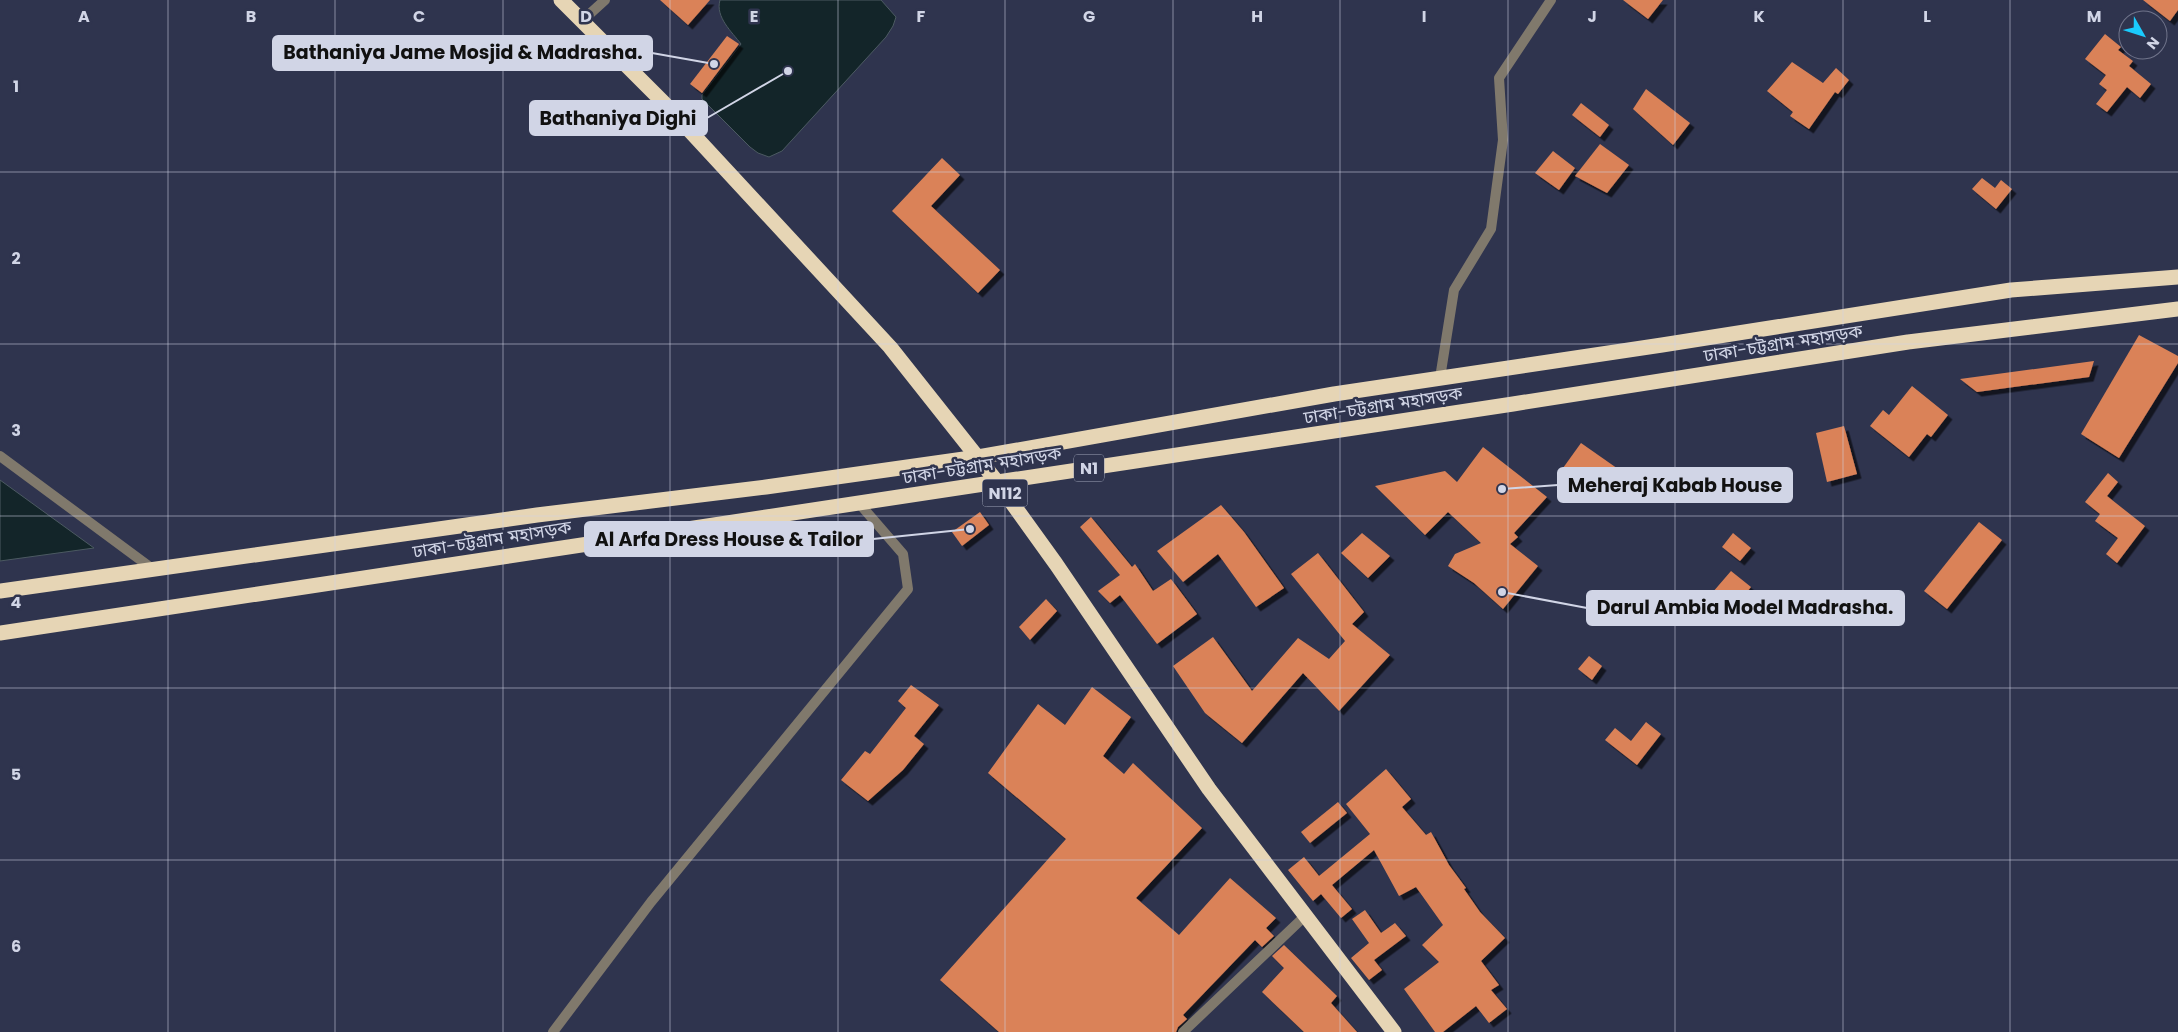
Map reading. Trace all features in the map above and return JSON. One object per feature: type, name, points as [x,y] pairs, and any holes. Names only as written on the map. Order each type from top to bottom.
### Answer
[{"type":"highway","name":"N112","points":[[561,0],[665,104],[890,347],[997,482],[1056,564],[1209,790],[1394,1032]]},
{"type":"highway","name":"ঢাকা-চট্টগ্রাম মহাসড়ক","points":[[0,591],[537,515],[766,487],[978,457],[1325,395],[2011,290],[2178,277]]},
{"type":"highway","name":"ঢাকা-চট্টগ্রাম মহাসড়ক","points":[[0,633],[1908,342],[2178,309]]},
{"type":"street","points":[[583,20],[605,0]]},
{"type":"street","points":[[1440,378],[1454,290],[1491,229],[1503,140],[1499,78],[1551,0]]},
{"type":"street","points":[[0,456],[154,570]]},
{"type":"street","points":[[553,1032],[652,902],[908,589],[903,554],[858,502]]},
{"type":"street","points":[[1183,1032],[1305,916]]},
{"type":"shaded area","points":[[720,0],[881,0],[896,17],[886,37],[782,151],[769,157],[758,153],[750,147],[702,99],[702,95],[741,44],[722,18],[719,6]]},
{"type":"shaded area","points":[[0,480],[94,548],[0,561]]},
{"type":"building","points":[[660,0],[710,0],[688,25]]},
{"type":"building","points":[[1623,0],[1663,0],[1648,19]]},
{"type":"building","points":[[2143,0],[2178,0],[2178,10],[2170,21],[2168,19],[2168,10],[2156,10]]},
{"type":"building","points":[[2105,34],[2118,45],[2118,60],[2132,60],[2133,61],[2129,66],[2151,84],[2140,98],[2127,87],[2107,112],[2096,104],[2107,90],[2099,84],[2106,75],[2085,59]]},
{"type":"building","points":[[727,36],[739,44],[702,93],[690,84]]},
{"type":"building","points":[[1792,62],[1823,83],[1836,68],[1849,80],[1838,94],[1835,92],[1809,129],[1790,116],[1793,112],[1767,91]]},
{"type":"building","points":[[1646,89],[1690,123],[1673,145],[1633,109]]},
{"type":"building","points":[[1581,103],[1609,125],[1600,137],[1572,115]]},
{"type":"building","points":[[1600,144],[1629,165],[1607,193],[1575,176]]},
{"type":"building","points":[[1553,151],[1575,168],[1559,190],[1535,173]]},
{"type":"building","points":[[942,158],[960,175],[931,206],[1000,270],[978,293],[892,211]]},
{"type":"building","points":[[1982,178],[1995,188],[2001,180],[2012,189],[1996,209],[1972,189]]},
{"type":"building","points":[[2139,335],[2178,356],[2178,363],[2119,458],[2081,434]]},
{"type":"building","points":[[2094,361],[2089,377],[1977,392],[1960,379]]},
{"type":"building","points":[[1912,386],[1948,415],[1931,437],[1927,434],[1909,457],[1870,426],[1883,410],[1889,415]]},
{"type":"building","points":[[1844,426],[1857,474],[1827,482],[1816,433]]},
{"type":"building","points":[[1581,443],[1621,471],[1603,496],[1563,468]]},
{"type":"building","points":[[1483,447],[1547,497],[1514,533],[1518,537],[1510,544],[1538,566],[1503,609],[1474,583],[1448,566],[1455,554],[1481,543],[1448,512],[1425,535],[1375,486],[1445,471],[1457,482]]},
{"type":"building","points":[[2108,473],[2118,482],[2107,496],[2145,526],[2117,563],[2106,554],[2118,538],[2095,521],[2100,514],[2085,502]]},
{"type":"building","points":[[1221,505],[1244,532],[1284,588],[1256,607],[1218,554],[1183,582],[1157,551]]},
{"type":"building","points":[[980,512],[989,525],[962,546],[952,532]]},
{"type":"building","points":[[1091,517],[1132,567],[1135,564],[1153,591],[1171,579],[1197,614],[1157,644],[1120,595],[1110,603],[1098,591],[1120,575],[1080,527]]},
{"type":"building","points":[[1979,522],[2002,540],[1947,609],[1924,591]]},
{"type":"building","points":[[1362,533],[1390,556],[1368,578],[1341,553]]},
{"type":"building","points":[[1733,533],[1751,548],[1740,561],[1722,547]]},
{"type":"building","points":[[1318,553],[1364,612],[1352,624],[1390,655],[1339,711],[1303,673],[1242,743],[1205,713],[1173,666],[1213,637],[1252,691],[1298,638],[1329,659],[1345,641],[1291,574]]},
{"type":"building","points":[[1731,571],[1751,587],[1738,603],[1742,606],[1731,620],[1706,600]]},
{"type":"building","points":[[1046,599],[1057,611],[1030,640],[1019,627]]},
{"type":"building","points":[[1589,656],[1602,666],[1592,680],[1578,669]]},
{"type":"building","points":[[911,685],[939,705],[914,736],[924,744],[903,770],[868,801],[841,780],[865,751],[870,754],[906,708],[898,701]]},
{"type":"building","points":[[1092,687],[1131,717],[1103,756],[1124,774],[1133,763],[1202,828],[1136,898],[1179,935],[1230,878],[1276,918],[1266,928],[1274,936],[1262,947],[1255,940],[1183,1015],[1187,1019],[1178,1027],[1176,1032],[999,1032],[940,980],[1066,839],[988,773],[1038,704],[1065,725]]},
{"type":"building","points":[[1646,722],[1661,734],[1637,765],[1605,740],[1615,728],[1631,741]]},
{"type":"building","points":[[1386,769],[1411,799],[1402,807],[1426,835],[1431,832],[1449,865],[1466,888],[1464,889],[1480,912],[1505,938],[1481,961],[1499,985],[1491,990],[1507,1009],[1489,1023],[1476,1006],[1443,1032],[1435,1032],[1404,989],[1439,962],[1422,945],[1443,925],[1416,887],[1399,896],[1374,850],[1332,885],[1352,909],[1341,918],[1321,894],[1313,901],[1288,870],[1304,857],[1319,876],[1370,834],[1346,804]]},
{"type":"building","points":[[1338,802],[1347,813],[1310,843],[1301,832]]},
{"type":"building","points":[[1365,910],[1381,933],[1395,923],[1406,936],[1374,960],[1382,970],[1369,980],[1351,958],[1369,943],[1352,919]]},
{"type":"building","points":[[1284,945],[1337,996],[1331,1003],[1357,1032],[1304,1032],[1262,992],[1284,968],[1272,956]]},
{"type":"place","name":"Bathaniya Jame Mosjid & Madrasha.","points":[[714,64]]},
{"type":"place","name":"Bathaniya Dighi","points":[[788,71]]},
{"type":"place","name":"Meheraj Kabab House","points":[[1502,489]]},
{"type":"place","name":"Al Arfa Dress House & Tailor","points":[[970,529]]},
{"type":"place","name":"Darul Ambia Model Madrasha.","points":[[1502,592]]}]
